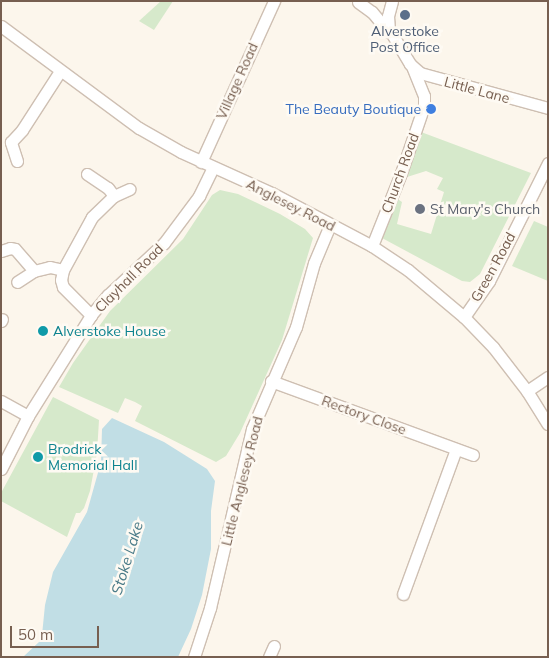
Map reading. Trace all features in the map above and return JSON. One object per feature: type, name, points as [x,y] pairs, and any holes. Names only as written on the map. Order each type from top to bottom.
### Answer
[{"type":"street","name":"Village Road","points":[[201,162],[274,1]]},
{"type":"street","points":[[357,2],[375,4],[391,1],[388,22],[392,35]]},
{"type":"street","points":[[357,2],[372,12],[392,35],[410,64],[424,98]]},
{"type":"street","name":"Anglesey Road","points":[[1,26],[139,128],[201,162],[272,193],[372,246],[408,270],[464,317],[493,347],[527,391],[548,424]]},
{"type":"street","name":"Little Lane","points":[[410,64],[420,73],[429,77],[548,108]]},
{"type":"street","points":[[17,161],[6,143],[22,130],[60,70]]},
{"type":"street","name":"Church Road","points":[[372,246],[401,173],[424,106],[429,77]]},
{"type":"street","name":"Green Road","points":[[464,317],[489,281],[548,163]]},
{"type":"street","name":"Clayhall Road","points":[[1,469],[28,416],[91,316],[108,295],[164,243],[199,196],[213,167]]},
{"type":"street","points":[[87,174],[108,188],[114,196]]},
{"type":"street","points":[[91,316],[64,287],[61,280],[63,270],[92,217],[114,196],[130,190]]},
{"type":"street","name":"Little Anglesey Road","points":[[194,657],[210,608],[252,429],[296,327],[314,263],[330,225]]},
{"type":"street","points":[[1,251],[10,248],[15,249],[34,271]]},
{"type":"street","points":[[17,282],[34,271],[50,267],[63,270]]},
{"type":"street","points":[[527,391],[548,377]]},
{"type":"street","name":"Rectory Close","points":[[272,381],[473,455]]},
{"type":"street","points":[[1,401],[28,416]]},
{"type":"street","points":[[403,594],[456,449]]},
{"type":"green space","points":[[161,1],[173,1],[154,30],[139,21]]},
{"type":"green space","points":[[421,132],[531,173],[480,274],[470,282],[462,281],[382,238],[396,198],[402,202],[397,224],[431,234],[444,192],[437,189],[443,178],[426,171],[407,177],[409,173],[406,173]]},
{"type":"green space","points":[[220,190],[238,194],[280,214],[305,229],[313,238],[282,340],[240,433],[226,456],[216,462],[135,421],[142,406],[135,402],[125,398],[118,413],[59,387],[73,363],[110,311],[183,239],[212,195]]},
{"type":"green space","points":[[534,221],[548,227],[548,281],[512,266]]},
{"type":"green space","points":[[53,397],[99,420],[97,453],[90,491],[84,508],[80,513],[76,513],[67,537],[1,501],[1,493]]},
{"type":"water","name":"Stoke Lake","points":[[112,418],[164,442],[207,469],[215,481],[211,511],[211,549],[202,595],[191,629],[178,657],[23,657],[39,642],[42,635],[45,605],[53,572],[87,512],[101,462],[102,429]]},
{"type":"place","name":"Alverstoke Post Office","points":[[405,15]]},
{"type":"place","name":"The Beauty Boutique","points":[[431,109]]},
{"type":"place","name":"St Mary's Church","points":[[420,209]]},
{"type":"place","name":"Alverstoke House","points":[[43,331]]},
{"type":"place","name":"Brodrick Memorial Hall","points":[[38,457]]}]
